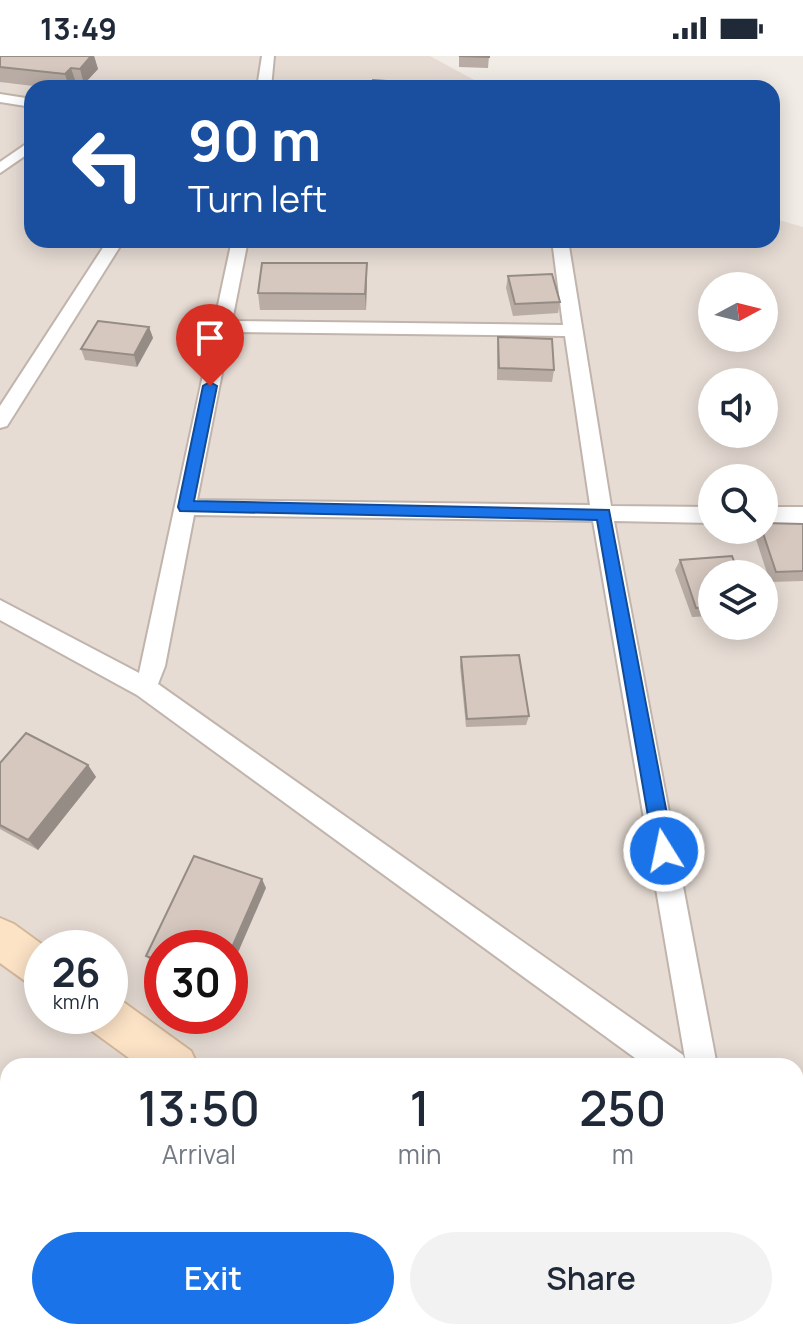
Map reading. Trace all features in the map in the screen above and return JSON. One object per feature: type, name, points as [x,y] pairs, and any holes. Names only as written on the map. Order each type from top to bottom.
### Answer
[{"type":"main road","points":[[0,938],[24,956]]},
{"type":"main road","points":[[128,1031],[165,1058]]},
{"type":"street","points":[[265,80],[268,56]]},
{"type":"street","points":[[0,98],[24,102]]},
{"type":"street","points":[[0,169],[24,150]]},
{"type":"street","points":[[0,421],[111,248]]},
{"type":"street","points":[[145,688],[153,666],[238,248]]},
{"type":"street","points":[[561,248],[572,331],[701,1058]]},
{"type":"street","points":[[222,326],[572,331]]},
{"type":"street","points":[[185,507],[698,515]]},
{"type":"street","points":[[778,515],[803,515]]},
{"type":"street","points":[[0,609],[145,688],[661,1058]]},
{"type":"shaded area","points":[[0,56],[430,56],[474,80],[24,80],[24,248],[780,248],[780,220],[803,227],[803,1058],[0,1058]]},
{"type":"building","points":[[0,56],[91,56],[80,69],[71,68],[65,74],[0,67]]},
{"type":"building","points":[[262,263],[367,263],[365,294],[258,293]]},
{"type":"building","points":[[552,274],[560,302],[515,304],[508,276]]},
{"type":"building","points":[[98,321],[149,327],[134,355],[81,349]]},
{"type":"building","points":[[498,337],[552,339],[554,370],[499,368]]},
{"type":"building","points":[[778,523],[803,524],[803,571],[778,572],[778,560],[772,560],[767,544],[778,544]]},
{"type":"building","points":[[732,556],[734,560],[698,560],[696,608],[680,560]]},
{"type":"building","points":[[519,655],[529,716],[467,719],[461,657]]},
{"type":"building","points":[[26,733],[88,765],[28,840],[0,825],[0,763]]},
{"type":"building","points":[[194,856],[262,879],[240,930],[158,930]]},
{"type":"route","points":[[210,386],[185,507],[604,514],[664,851]]}]
